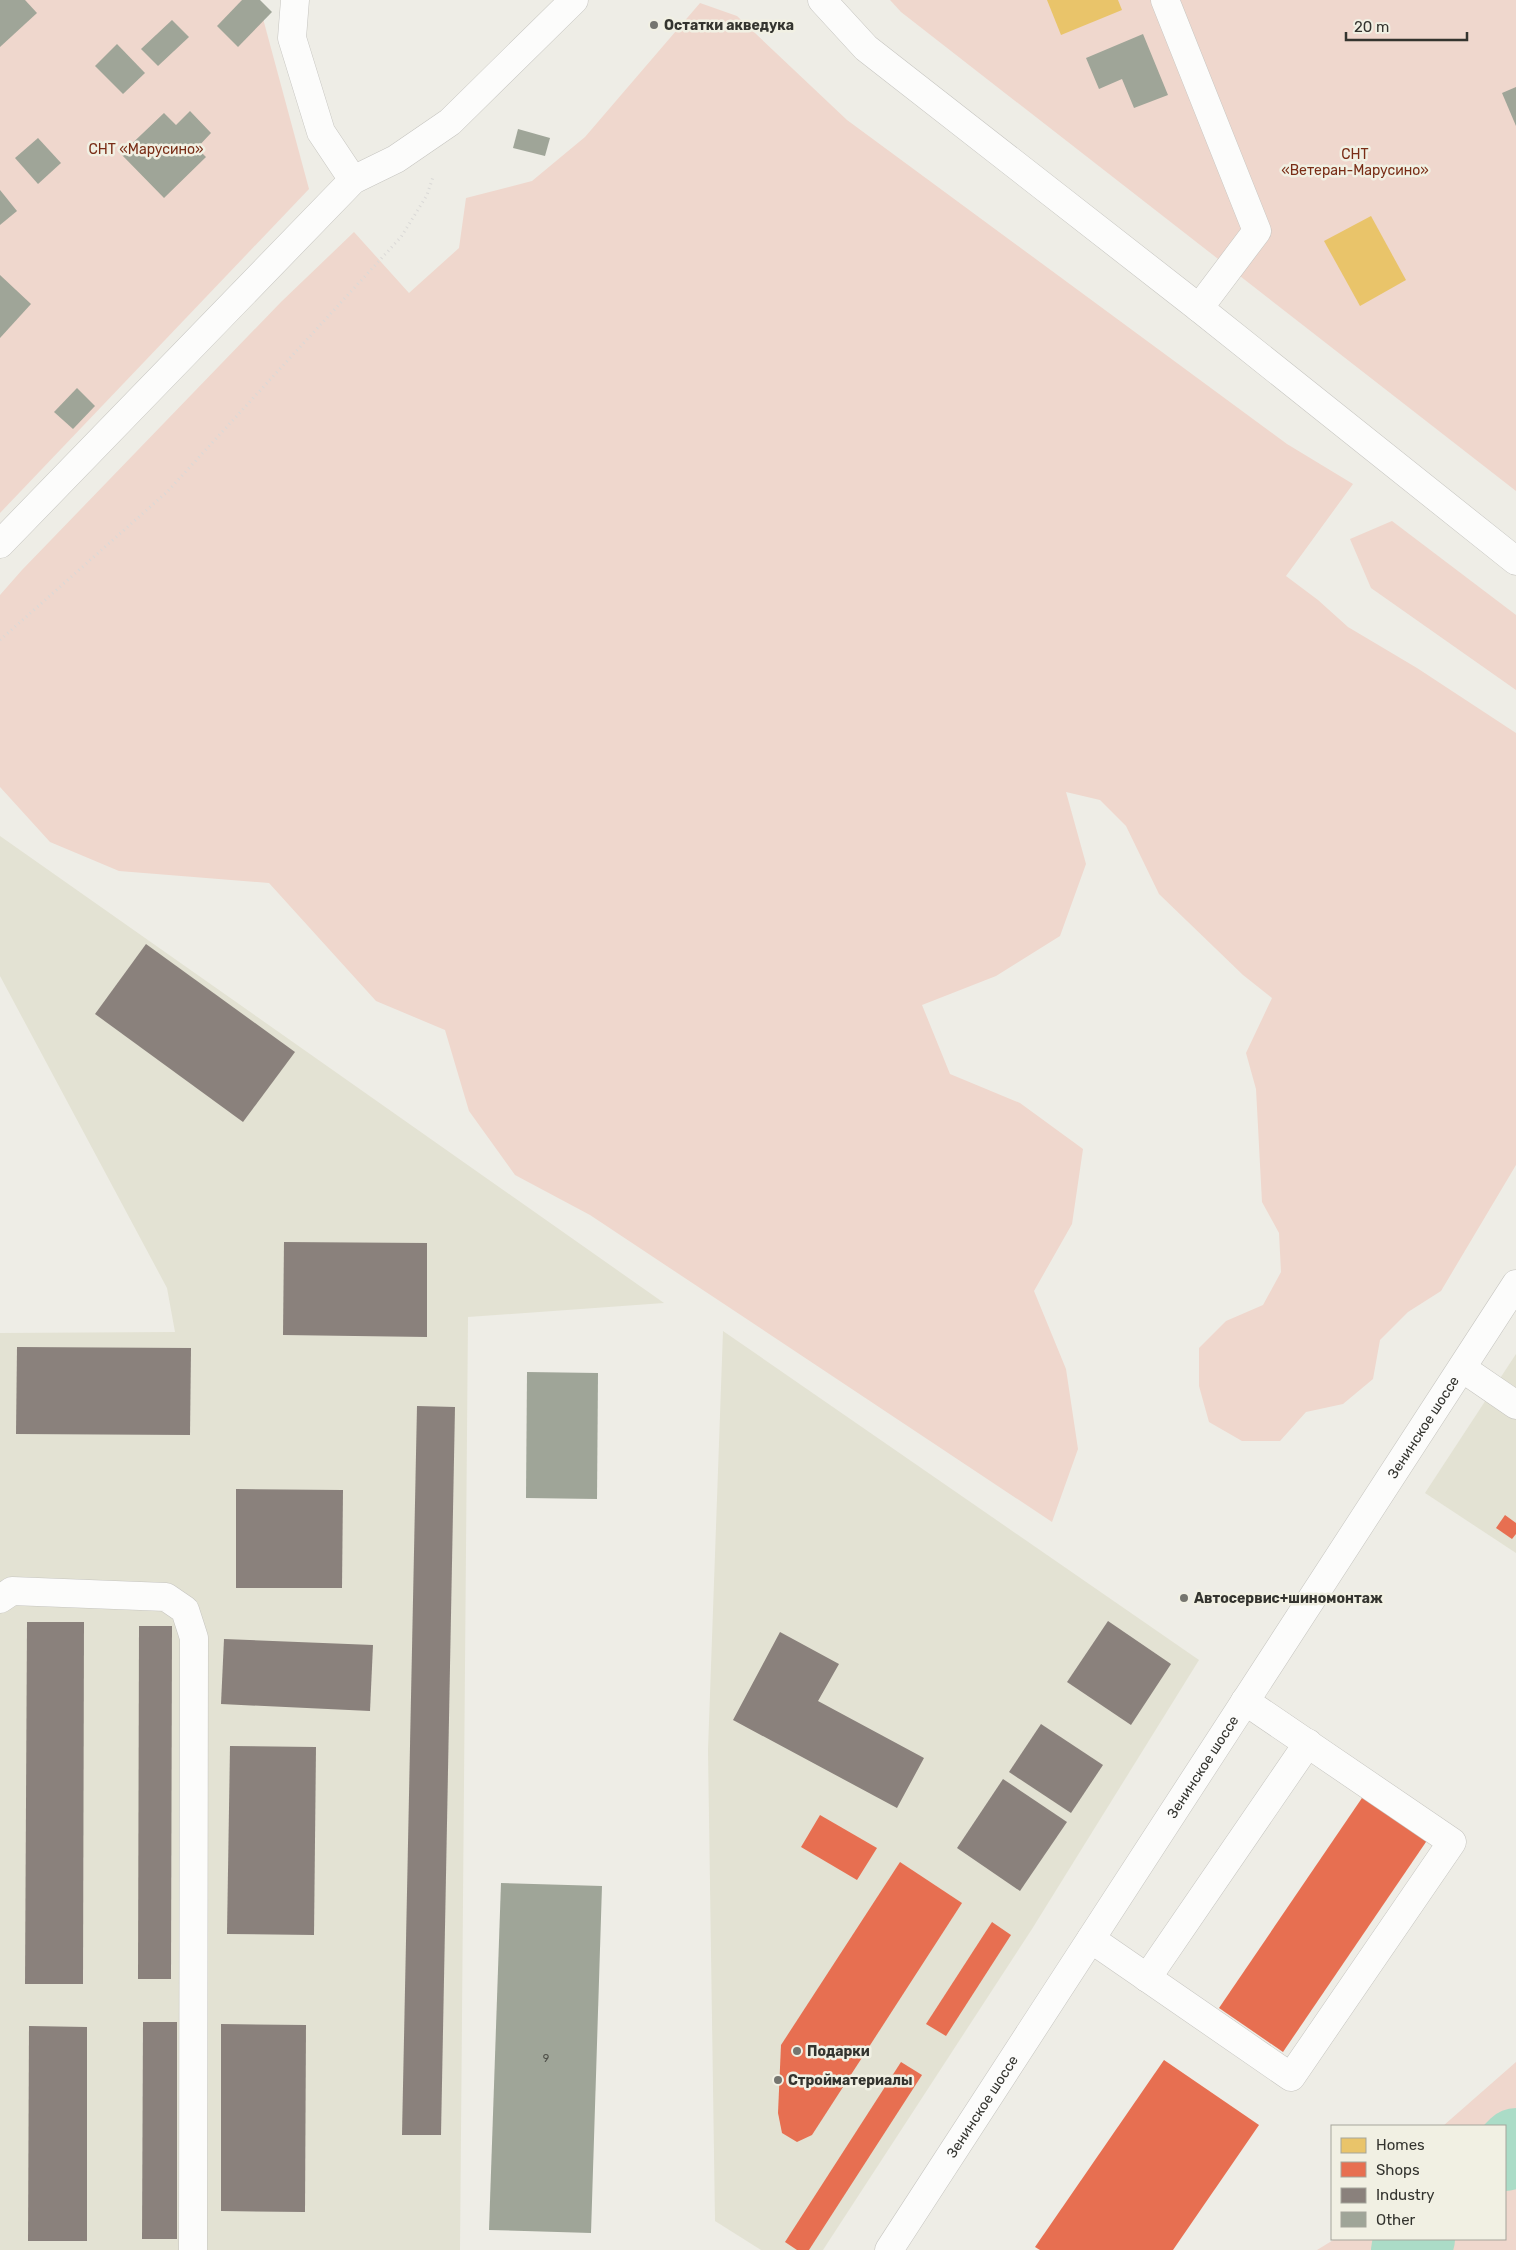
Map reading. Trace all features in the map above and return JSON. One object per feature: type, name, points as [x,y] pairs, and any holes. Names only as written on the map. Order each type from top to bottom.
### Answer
[{"type":"main road","points":[[295,0],[292,38],[321,132],[353,180]]},
{"type":"main road","points":[[0,544],[353,180],[396,159],[450,122],[574,0]]},
{"type":"main road","points":[[822,0],[866,48],[1199,308],[1516,561]]},
{"type":"main road","points":[[1165,0],[1257,231],[1199,308]]},
{"type":"main road","name":"Зенинское шоссе","points":[[889,2250],[1516,1284]]},
{"type":"main road","points":[[1462,1368],[1516,1405]]},
{"type":"main road","points":[[0,1598],[12,1591],[166,1597],[185,1610],[194,1638],[192,2250]]},
{"type":"main road","points":[[1091,1939],[1292,2077],[1452,1842],[1245,1701]]},
{"type":"main road","points":[[1147,1978],[1308,1743]]},
{"type":"path","points":[[0,640],[167,492],[401,237],[427,195],[450,122]]},
{"type":"shaded area","points":[[0,836],[664,1303],[468,1317],[460,2250],[0,2250],[0,1333],[175,1332],[167,1288],[0,976]]},
{"type":"shaded area","points":[[723,1331],[1199,1660],[1032,1929],[823,2250],[761,2250],[715,2221],[708,1750]]},
{"type":"shaded area","points":[[1516,1354],[1516,1553],[1425,1493]]},
{"type":"green space","name":"СНТ «Марусино»","points":[[0,0],[258,0],[309,189],[0,513]]},
{"type":"green space","name":"СНТ «Ветеран-Марусино»","points":[[890,0],[1516,0],[1516,491],[901,12]]},
{"type":"green space","points":[[700,3],[737,16],[847,120],[1287,444],[1353,484],[1286,576],[1318,600],[1348,627],[1417,668],[1516,733],[1516,1165],[1441,1291],[1408,1312],[1380,1340],[1373,1379],[1343,1404],[1306,1412],[1280,1441],[1242,1441],[1209,1422],[1199,1386],[1199,1348],[1226,1321],[1263,1305],[1281,1272],[1279,1233],[1262,1202],[1256,1089],[1246,1053],[1272,998],[1243,975],[1159,894],[1126,826],[1100,800],[1066,792],[1086,864],[1060,936],[996,976],[922,1005],[950,1074],[1020,1103],[1083,1149],[1072,1224],[1034,1291],[1066,1369],[1078,1449],[1052,1522],[590,1215],[515,1175],[469,1111],[445,1030],[376,1001],[269,883],[119,871],[50,842],[0,787],[0,595],[22,570],[281,302],[354,232],[409,293],[459,248],[466,198],[532,181],[585,137]]},
{"type":"green space","points":[[1392,521],[1516,615],[1516,690],[1371,588],[1350,539]]},
{"type":"green space","points":[[1516,2062],[1516,2250],[1317,2250],[1333,2240],[1506,2240],[1506,2125],[1444,2125]]},
{"type":"building: Homes","points":[[1047,0],[1118,0],[1122,10],[1061,35]]},
{"type":"building: Homes","points":[[1371,216],[1406,280],[1360,306],[1324,241]]},
{"type":"building: Shops","points":[[1505,1515],[1516,1523],[1516,1534],[1512,1539],[1496,1528]]},
{"type":"building: Shops","points":[[1364,1795],[1428,1839],[1283,2052],[1219,2008]]},
{"type":"building: Shops","points":[[820,1815],[877,1848],[857,1880],[801,1847]]},
{"type":"building: Shops","points":[[900,1862],[962,1903],[812,2135],[797,2142],[782,2133],[778,2113],[781,2045]]},
{"type":"building: Shops","points":[[992,1922],[1011,1935],[946,2036],[926,2024]]},
{"type":"building: Shops","points":[[1164,2060],[1259,2125],[1173,2250],[1040,2250],[1035,2247]]},
{"type":"building: Shops","points":[[901,2062],[922,2075],[809,2250],[797,2250],[785,2242]]},
{"type":"building: Industry","points":[[146,944],[295,1052],[243,1122],[95,1014]]},
{"type":"building: Industry","points":[[284,1242],[427,1243],[427,1337],[283,1335]]},
{"type":"building: Industry","points":[[17,1347],[191,1348],[190,1435],[16,1434]]},
{"type":"building: Industry","points":[[417,1406],[455,1407],[441,2135],[402,2135]]},
{"type":"building: Industry","points":[[236,1489],[343,1490],[342,1588],[236,1588]]},
{"type":"building: Industry","points":[[1108,1621],[1171,1664],[1131,1725],[1067,1682]]},
{"type":"building: Industry","points":[[27,1622],[84,1622],[83,1984],[25,1984]]},
{"type":"building: Industry","points":[[139,1626],[172,1626],[171,1979],[138,1979]]},
{"type":"building: Industry","points":[[780,1632],[839,1664],[818,1701],[924,1758],[897,1808],[733,1720]]},
{"type":"building: Industry","points":[[224,1639],[373,1645],[370,1711],[221,1704]]},
{"type":"building: Industry","points":[[1041,1724],[1103,1765],[1071,1813],[1009,1772]]},
{"type":"building: Industry","points":[[230,1746],[316,1747],[314,1935],[227,1934]]},
{"type":"building: Industry","points":[[1003,1779],[1067,1822],[1020,1891],[957,1848]]},
{"type":"building: Industry","points":[[143,2022],[177,2022],[177,2239],[142,2239]]},
{"type":"building: Industry","points":[[221,2024],[306,2025],[305,2212],[221,2211]]},
{"type":"building: Industry","points":[[29,2026],[87,2027],[87,2241],[28,2241]]},
{"type":"building: Other","points":[[0,0],[25,0],[37,13],[0,47]]},
{"type":"building: Other","points":[[242,0],[260,0],[272,12],[238,47],[217,26]]},
{"type":"building: Other","points":[[172,20],[189,37],[158,66],[141,49]]},
{"type":"building: Other","points":[[1143,34],[1168,95],[1134,108],[1122,79],[1099,89],[1086,58]]},
{"type":"building: Other","points":[[117,44],[145,73],[123,94],[95,66]]},
{"type":"building: Other","points":[[1516,87],[1516,126],[1502,93]]},
{"type":"building: Other","points":[[190,111],[211,133],[197,148],[206,157],[164,198],[121,154],[164,113],[176,125]]},
{"type":"building: Other","points":[[518,129],[550,138],[545,156],[513,148]]},
{"type":"building: Other","points":[[38,138],[61,163],[38,184],[15,158]]},
{"type":"building: Other","points":[[0,190],[17,211],[0,225]]},
{"type":"building: Other","points":[[0,275],[31,304],[0,338]]},
{"type":"building: Other","points":[[77,388],[95,406],[73,429],[54,412]]},
{"type":"building: Other","points":[[527,1372],[598,1373],[597,1499],[526,1498]]},
{"type":"building: Other","points":[[501,1883],[602,1886],[591,2233],[489,2230]]},
{"type":"waterway","points":[[1506,2154],[1516,2144]]},
{"type":"waterway","points":[[1407,2250],[1418,2240]]},
{"type":"place","name":"Остатки акведука","points":[[654,25]]},
{"type":"place","name":"Автосервис+шиномонтаж","points":[[1184,1598]]},
{"type":"place","name":"Подарки","points":[[797,2051]]},
{"type":"place","name":"Стройматериалы","points":[[778,2080]]}]
